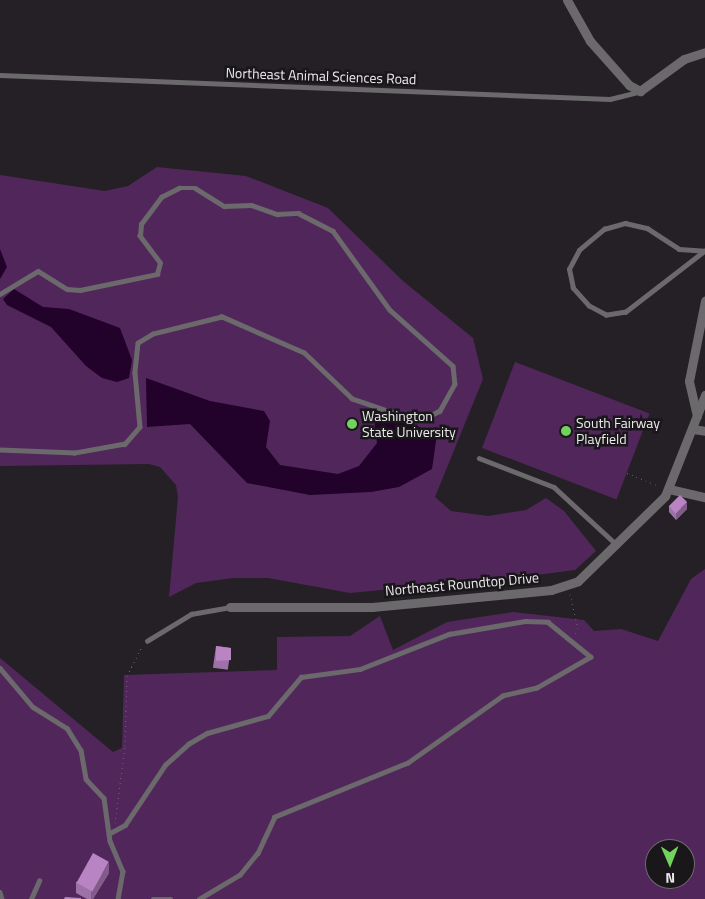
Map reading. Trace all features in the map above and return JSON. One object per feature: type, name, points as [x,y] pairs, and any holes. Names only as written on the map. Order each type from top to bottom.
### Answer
[{"type":"street","points":[[567,0],[590,41],[629,85],[640,91],[684,59],[705,52]]},
{"type":"street","points":[[697,416],[689,381],[705,301]]},
{"type":"street","name":"Northeast Roundtop Drive","points":[[230,607],[372,607],[568,586],[585,577],[618,546],[669,489],[705,395]]},
{"type":"street","points":[[692,428],[705,432]]},
{"type":"street","points":[[669,489],[705,497]]},
{"type":"lane","name":"Northeast Animal Sciences Road","points":[[0,75],[610,100],[640,91]]},
{"type":"lane","points":[[0,294],[38,271],[74,290],[157,274],[160,263],[140,236],[141,224],[161,197],[179,188],[194,188],[224,206],[252,205],[277,214],[298,213],[333,231],[390,310],[453,366],[455,384],[440,410],[425,420],[408,418],[352,399],[304,353],[222,317],[154,334],[138,343],[135,372],[140,427],[125,444],[76,453],[0,450]]},
{"type":"lane","points":[[625,223],[647,228],[679,249],[705,251],[626,312],[606,315],[589,306],[573,288],[569,269],[579,250],[604,230],[625,223]]},
{"type":"lane","points":[[479,458],[554,487],[618,546]]},
{"type":"lane","name":"Northeast Roundtop Drive","points":[[147,640],[191,614],[230,607]]},
{"type":"lane","points":[[110,833],[126,826],[165,765],[188,744],[207,733],[268,716],[301,677],[360,669],[449,634],[524,621],[548,622],[568,639],[588,652],[590,662],[537,688],[503,696],[408,763],[275,817],[258,853],[240,874],[200,899]]},
{"type":"lane","points":[[0,668],[33,707],[72,734],[81,750],[86,779],[104,798],[104,818],[124,871],[118,899]]},
{"type":"lane","points":[[31,899],[38,881]]},
{"type":"lane","points":[[0,892],[2,899]]},
{"type":"lane","points":[[153,899],[171,899]]},
{"type":"path","points":[[627,473],[656,485]]},
{"type":"path","points":[[568,586],[578,628],[568,639]]},
{"type":"path","points":[[110,833],[125,746],[128,669],[147,640]]},
{"type":"shaded area","points":[[157,167],[246,176],[328,208],[403,281],[473,338],[483,379],[435,497],[451,511],[488,516],[526,510],[546,498],[564,511],[596,551],[575,570],[529,576],[350,593],[268,578],[233,578],[196,583],[169,597],[178,497],[176,485],[160,467],[149,464],[0,466],[0,175],[105,191],[128,186]]},
{"type":"shaded area","points":[[0,249],[7,267],[0,279]]},
{"type":"shaded area","points":[[14,289],[43,307],[69,309],[120,328],[132,360],[129,378],[117,382],[102,378],[86,366],[51,327],[7,305],[3,299]]},
{"type":"shaded area","name":"South Fairway Playfield","points":[[515,362],[649,414],[616,499],[482,448]]},
{"type":"shaded area","points":[[146,378],[210,401],[264,411],[270,421],[266,447],[280,465],[338,474],[359,466],[377,443],[373,409],[437,434],[432,469],[399,487],[371,492],[310,495],[247,483],[190,424],[147,427]]},
{"type":"shaded area","points":[[705,569],[705,899],[0,899],[0,658],[113,752],[122,748],[124,675],[277,670],[277,637],[350,636],[380,616],[393,650],[447,622],[513,612],[584,620],[594,631],[621,629],[658,641],[691,579]]},
{"type":"building","points":[[680,495],[687,502],[676,513],[669,506]]},
{"type":"building","points":[[216,646],[231,648],[231,660],[216,661]]},
{"type":"building","points":[[93,853],[109,862],[92,891],[77,883]]},
{"type":"building","points":[[65,897],[81,898],[81,899],[64,899]]},
{"type":"place","name":"Washington State University","points":[[352,424]]},
{"type":"place","name":"South Fairway Playfield","points":[[566,431]]}]
